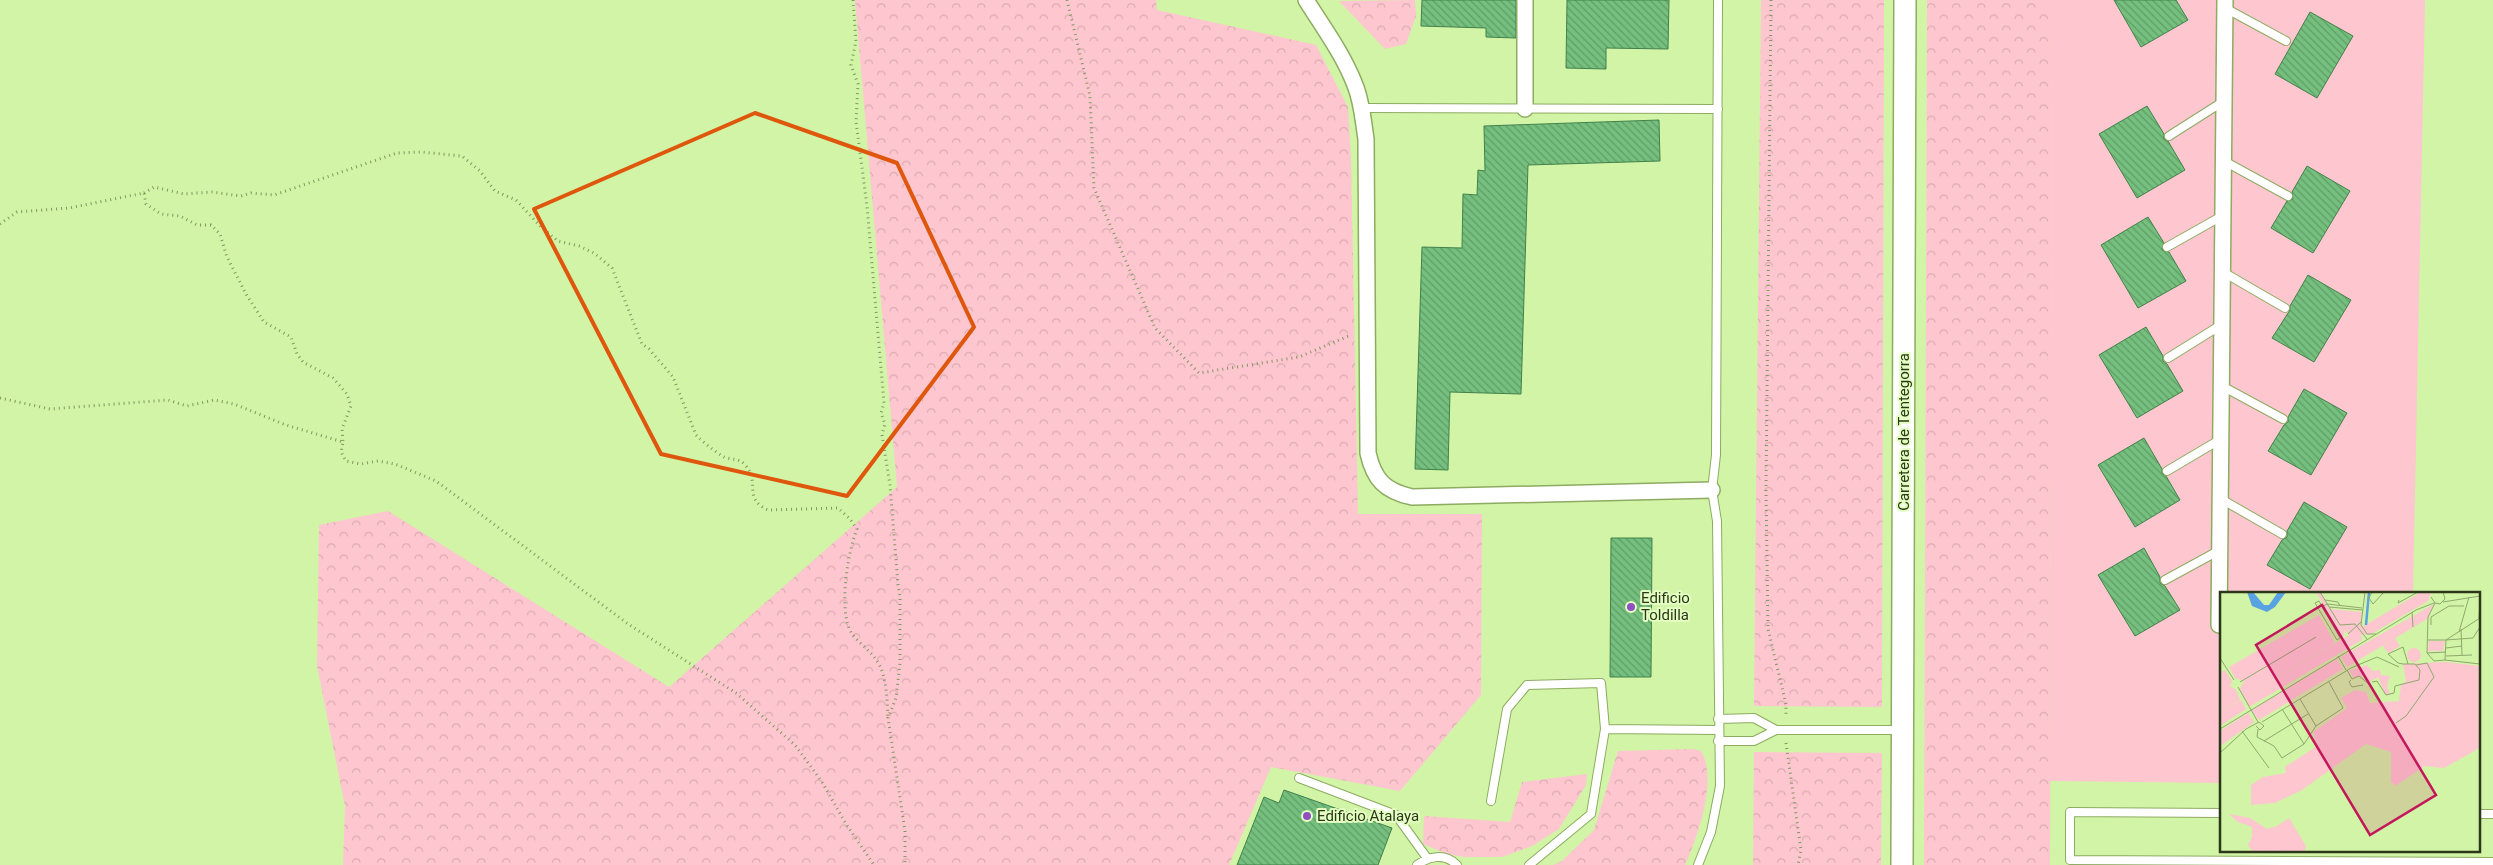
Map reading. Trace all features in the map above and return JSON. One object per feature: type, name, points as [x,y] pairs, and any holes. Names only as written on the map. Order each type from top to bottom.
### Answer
[{"type":"main road","name":"Carretera de Tentegorra","points":[[1902,865],[1905,0]]},
{"type":"street","points":[[1306,0],[1345,62],[1356,85],[1362,108],[1366,139],[1368,453],[1371,467],[1378,480],[1397,494],[1412,497],[1712,490]]},
{"type":"street","points":[[1525,0],[1525,109]]},
{"type":"street","points":[[2219,625],[2225,4]]},
{"type":"lane","points":[[1698,865],[1711,832],[1720,786],[1717,522],[1712,490],[1716,455],[1718,0]]},
{"type":"lane","points":[[2225,4],[2286,40]]},
{"type":"lane","points":[[2169,136],[2224,101]]},
{"type":"lane","points":[[1362,108],[1718,109]]},
{"type":"lane","points":[[2224,161],[2288,196]]},
{"type":"lane","points":[[2167,247],[2223,216]]},
{"type":"lane","points":[[2223,272],[2285,308]]},
{"type":"lane","points":[[2168,358],[2222,324]]},
{"type":"lane","points":[[2222,386],[2283,419]]},
{"type":"lane","points":[[2167,471],[2221,439]]},
{"type":"lane","points":[[2221,499],[2282,534]]},
{"type":"lane","points":[[2165,580],[2220,550]]},
{"type":"lane","points":[[1491,801],[1507,709],[1527,685],[1601,683],[1605,729],[1591,814],[1529,865]]},
{"type":"lane","points":[[1718,718],[1754,718],[1776,730]]},
{"type":"lane","points":[[1605,729],[1718,730]]},
{"type":"lane","points":[[1718,741],[1754,741],[1776,730],[1902,730]]},
{"type":"lane","points":[[1299,778],[1396,814],[1427,858]]},
{"type":"lane","points":[[2220,813],[2070,812],[2070,860],[2233,863],[2493,862]]},
{"type":"lane","points":[[2480,814],[2493,814]]},
{"type":"lane","points":[[1417,865],[1427,858],[1444,858],[1456,865]]},
{"type":"path","points":[[854,0],[856,41],[850,65],[858,84],[856,122],[867,206],[884,403],[881,412],[885,424],[882,435],[890,485],[900,596],[900,663],[896,698],[888,718]]},
{"type":"path","points":[[1067,0],[1090,96],[1094,188],[1155,328],[1199,373],[1299,357],[1368,328]]},
{"type":"path","points":[[1771,0],[1766,490],[1768,629],[1786,704]]},
{"type":"path","points":[[0,224],[17,212],[69,208],[144,193],[154,187],[184,194],[212,192],[241,196],[251,193],[274,195],[397,153],[422,152],[462,156],[480,171],[495,191],[516,200],[542,228],[558,241],[579,246],[594,253],[612,268],[642,344],[649,349],[673,376],[696,435],[725,458],[740,460],[746,465],[753,481],[753,499],[758,505],[768,510],[838,508],[850,519],[857,529],[849,554],[846,578],[846,618],[851,632],[878,662],[886,690],[888,718],[906,831],[905,865]]},
{"type":"path","points":[[144,193],[146,204],[161,214],[180,216],[197,225],[212,225],[220,234],[226,257],[264,322],[291,337],[297,354],[304,362],[333,378],[347,394],[351,406],[342,429],[343,442],[341,452],[346,461],[361,464],[378,461],[395,464],[436,480],[628,624],[736,693],[795,745],[822,782],[846,824],[874,865]]},
{"type":"path","points":[[0,398],[50,408],[168,400],[187,406],[214,400],[234,404],[286,425],[343,442]]},
{"type":"path","points":[[1786,752],[1800,850],[1798,865]]},
{"type":"highlighted area","points":[[755,113],[897,163],[974,327],[847,496],[661,454],[534,209]]},
{"type":"green space","points":[[855,0],[1156,0],[1157,10],[1316,45],[1348,107],[1351,159],[1358,514],[1482,514],[1481,695],[1400,791],[1271,767],[1229,865],[343,865],[345,806],[317,666],[319,525],[388,511],[669,687],[897,487]]},
{"type":"green space","points":[[1415,0],[1416,16],[1406,44],[1385,49],[1339,1]]},
{"type":"green space","points":[[1761,0],[1884,0],[1882,707],[1754,706]]},
{"type":"green space","points":[[1927,0],[2052,0],[2050,865],[1924,865]]},
{"type":"green space","points":[[2052,0],[2425,0],[2413,592],[2220,592],[2220,783],[2050,781]]},
{"type":"green space","points":[[1693,749],[1701,751],[1706,763],[1708,777],[1707,792],[1700,824],[1685,865],[1553,865],[1562,861],[1594,830],[1618,751]]},
{"type":"green space","points":[[1754,752],[1882,753],[1881,865],[1753,865]]},
{"type":"green space","points":[[1587,774],[1586,785],[1559,829],[1532,846],[1502,857],[1464,857],[1447,854],[1423,844],[1424,816],[1510,822],[1522,782]]},
{"type":"building","points":[[1422,0],[1516,0],[1516,38],[1486,37],[1486,28],[1421,26]]},
{"type":"building","points":[[1567,0],[1669,0],[1668,49],[1606,48],[1606,69],[1566,68]]},
{"type":"building","points":[[2114,0],[2176,0],[2188,20],[2141,47]]},
{"type":"building","points":[[2310,12],[2353,36],[2317,98],[2275,74]]},
{"type":"building","points":[[2147,106],[2164,134],[2164,139],[2168,141],[2185,170],[2137,198],[2099,134]]},
{"type":"building","points":[[1659,120],[1660,161],[1528,165],[1521,394],[1450,392],[1448,470],[1415,469],[1422,247],[1462,248],[1463,194],[1477,195],[1478,170],[1485,171],[1484,126]]},
{"type":"building","points":[[2307,166],[2350,191],[2313,253],[2271,228],[2287,201],[2293,199],[2292,192]]},
{"type":"building","points":[[2148,217],[2164,243],[2162,250],[2169,252],[2186,281],[2138,308],[2101,245]]},
{"type":"building","points":[[2308,275],[2351,300],[2314,362],[2272,338],[2290,310],[2290,306]]},
{"type":"building","points":[[2146,327],[2163,356],[2163,361],[2167,364],[2183,391],[2137,418],[2099,355]]},
{"type":"building","points":[[2304,389],[2347,413],[2311,475],[2268,451],[2284,425],[2288,422],[2288,417]]},
{"type":"building","points":[[2144,438],[2162,469],[2162,473],[2166,476],[2180,500],[2135,527],[2098,465]]},
{"type":"building","points":[[2304,502],[2347,527],[2310,589],[2267,565],[2282,540],[2287,537],[2287,531]]},
{"type":"building","name":"Edificio Toldilla","points":[[1611,538],[1652,538],[1651,677],[1610,677]]},
{"type":"building","points":[[2144,548],[2160,577],[2160,583],[2165,586],[2180,610],[2135,636],[2098,575]]},
{"type":"building","name":"Edificio Atalaya","points":[[1284,790],[1392,828],[1378,865],[1237,865],[1264,797],[1279,803]]},
{"type":"place","name":"Edificio Toldilla","points":[[1631,607]]},
{"type":"place","name":"Edificio Atalaya","points":[[1307,816]]}]
